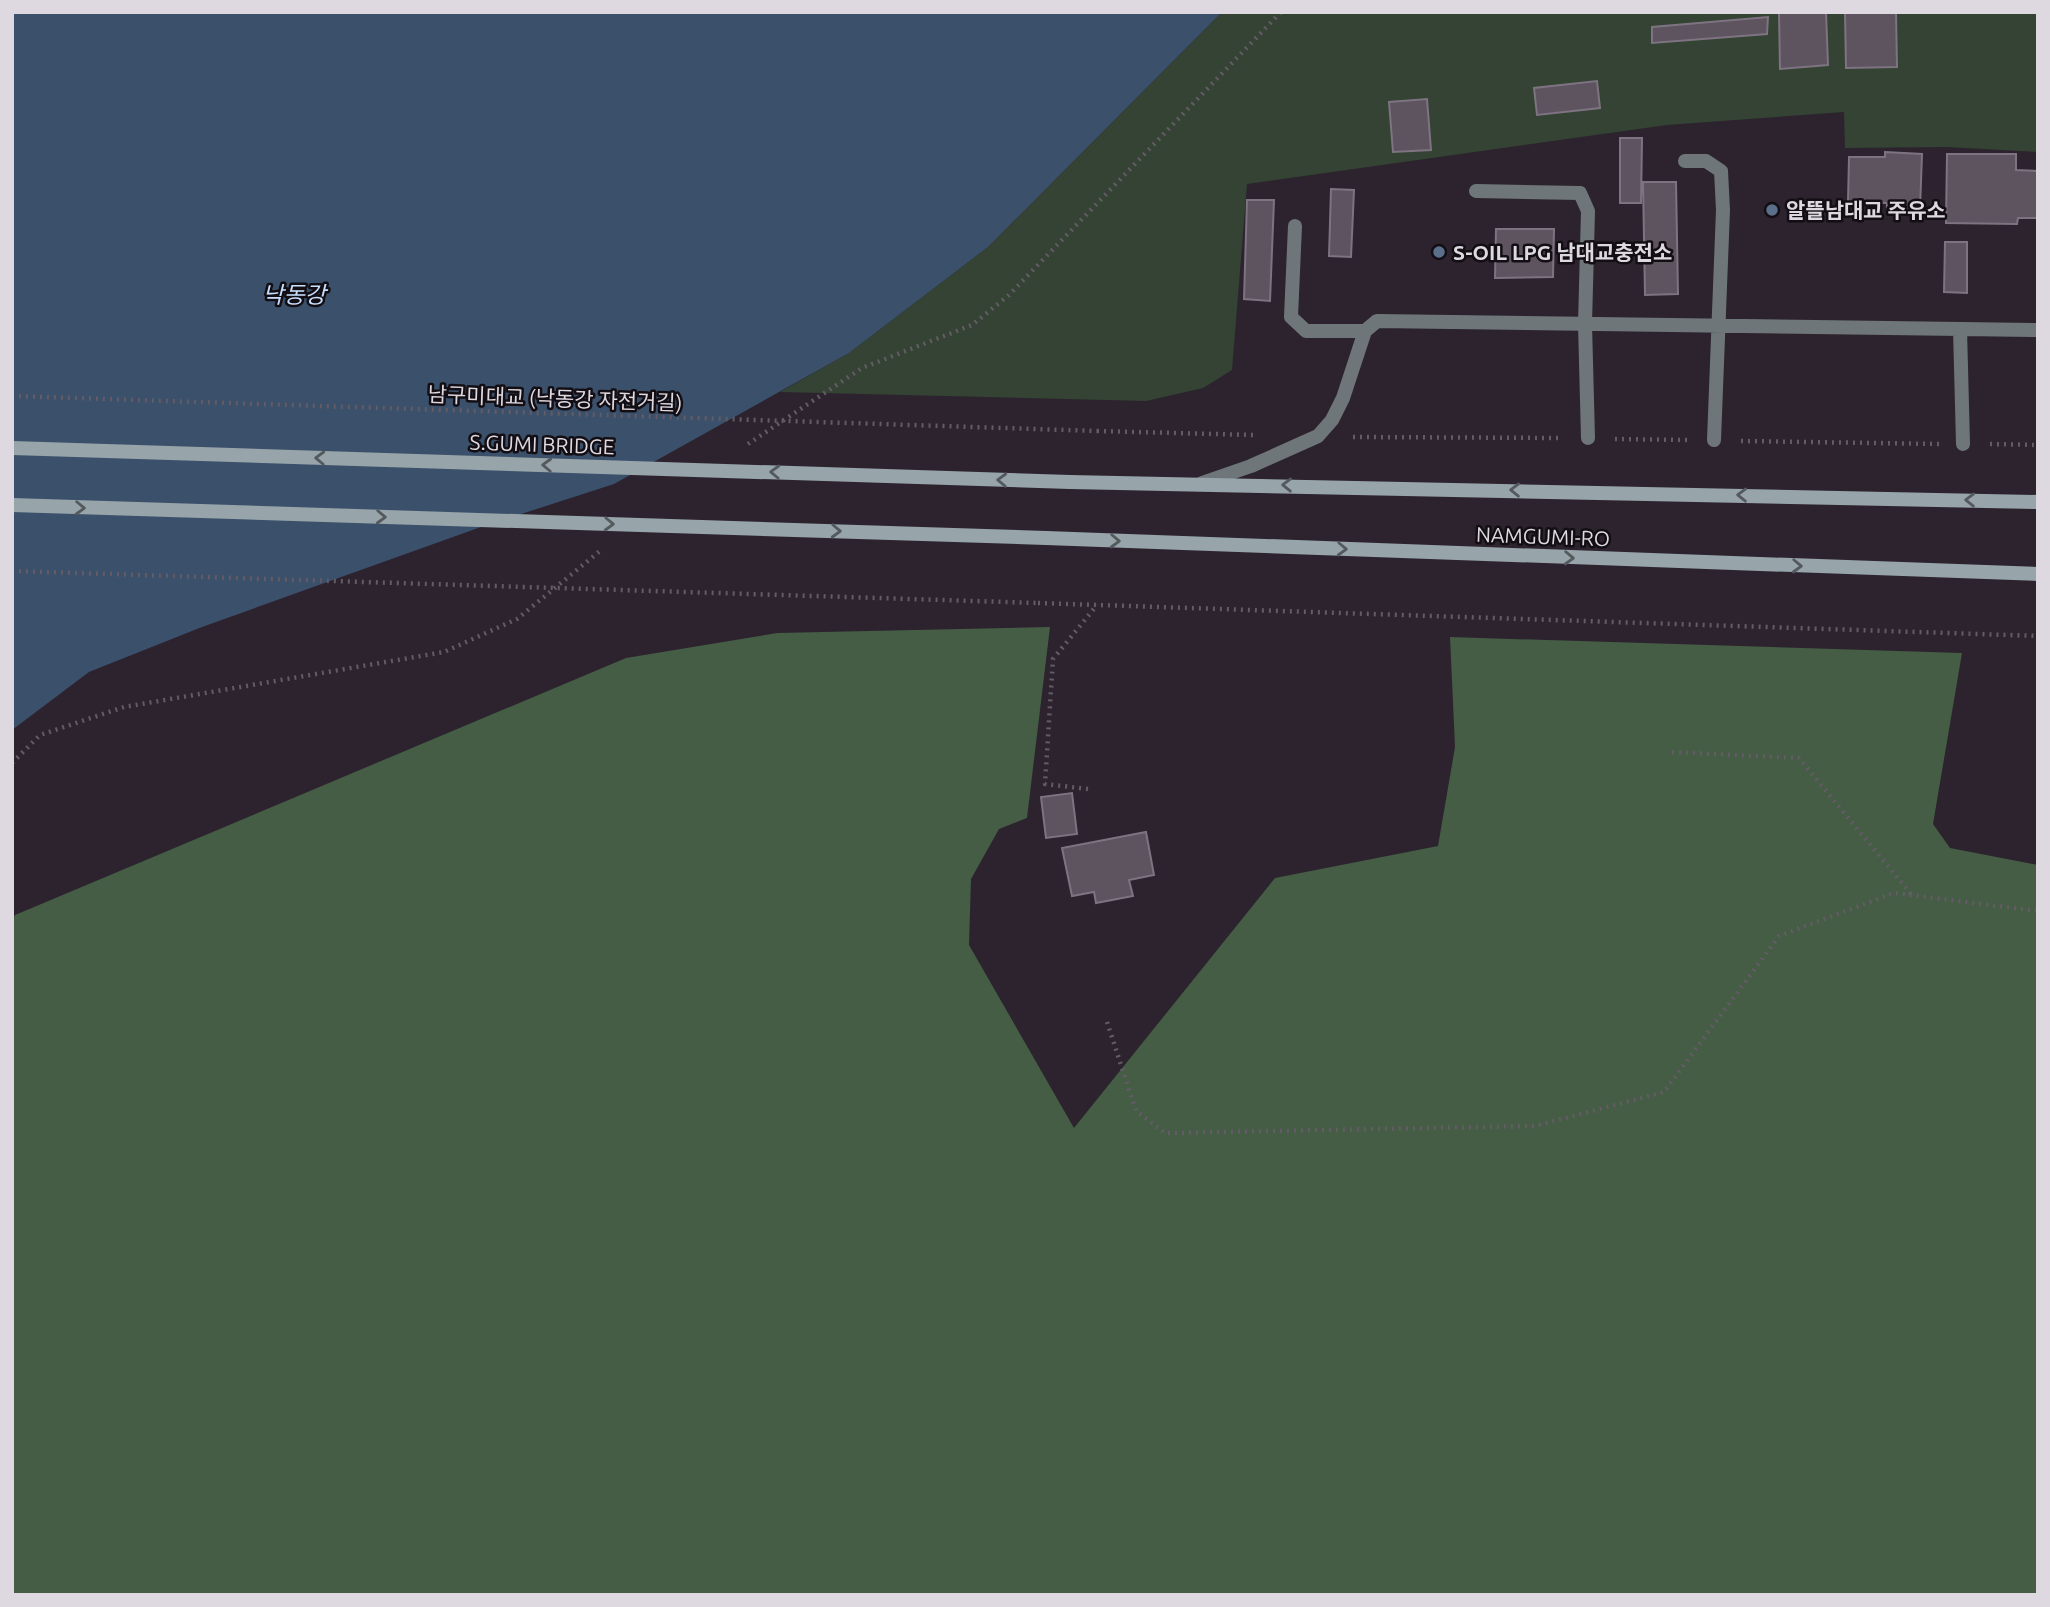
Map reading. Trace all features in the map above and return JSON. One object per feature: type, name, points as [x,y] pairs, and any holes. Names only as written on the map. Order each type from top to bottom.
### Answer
[{"type":"street","name":"S.GUMI BRIDGE","points":[[12,448],[1070,482],[1202,483]]},
{"type":"street","points":[[1202,483],[2038,502]]},
{"type":"street","name":"NAMGUMI-RO","points":[[12,506],[1046,538],[2038,574]]},
{"type":"lane","points":[[1685,161],[1706,161],[1721,172],[1723,210],[1714,440]]},
{"type":"lane","points":[[1476,191],[1580,193],[1588,211],[1588,438]]},
{"type":"lane","points":[[1295,226],[1291,317],[1306,331],[1365,331]]},
{"type":"lane","points":[[1202,483],[1251,466],[1318,436],[1332,420],[1343,398],[1365,331],[1377,321],[2038,330]]},
{"type":"lane","points":[[1961,329],[1963,444]]},
{"type":"path","name":"남구미대교 (낙동강 자전거길)","points":[[12,396],[1097,431]]},
{"type":"path","points":[[12,571],[2038,636]]},
{"type":"path","points":[[1088,789],[1045,784],[1053,659],[1097,605]]},
{"type":"path","points":[[1672,752],[1799,758],[1912,895]]},
{"type":"path","points":[[1107,1023],[1136,1111],[1165,1133],[1535,1126],[1664,1092],[1779,936],[1894,893],[2038,911]]},
{"type":"green space","points":[[1222,12],[2038,12],[2038,152],[1947,147],[1845,148],[1844,112],[1667,125],[1247,184],[1232,370],[1203,388],[1146,401],[780,392],[849,353],[988,247]]},
{"type":"green space","points":[[1050,627],[1027,818],[999,829],[971,879],[969,945],[1074,1128],[1275,878],[1438,846],[1455,747],[1450,637],[1962,653],[1933,824],[1950,848],[2038,865],[2038,1595],[12,1595],[12,920],[15,915],[626,658],[777,633]]},
{"type":"water","name":"낙동강","points":[[12,12],[1222,12],[988,247],[849,353],[614,484],[481,527],[202,627],[89,672],[12,730]]},
{"type":"building","points":[[1779,12],[1826,12],[1828,65],[1780,69]]},
{"type":"building","points":[[1845,12],[1896,12],[1897,67],[1846,68]]},
{"type":"building","points":[[1768,17],[1767,34],[1652,43],[1652,27]]},
{"type":"building","points":[[1597,81],[1600,108],[1537,115],[1534,88]]},
{"type":"building","points":[[1427,99],[1431,150],[1393,152],[1389,102]]},
{"type":"building","points":[[1620,138],[1642,138],[1641,203],[1620,203]]},
{"type":"building","points":[[1885,152],[1922,154],[1920,209],[1887,207],[1887,203],[1848,202],[1849,157],[1885,157]]},
{"type":"building","points":[[1947,154],[2016,154],[2016,170],[2038,171],[2038,218],[2018,218],[2017,224],[1946,223]]},
{"type":"building","points":[[1643,182],[1676,182],[1678,294],[1645,295]]},
{"type":"building","points":[[1331,189],[1354,190],[1351,257],[1329,256]]},
{"type":"building","points":[[1247,200],[1274,200],[1270,301],[1244,299]]},
{"type":"building","points":[[1496,229],[1554,229],[1553,277],[1495,278]]},
{"type":"building","points":[[1945,242],[1967,242],[1967,293],[1944,292]]},
{"type":"building","points":[[1072,793],[1077,834],[1046,838],[1041,797]]},
{"type":"building","points":[[1146,832],[1154,875],[1129,880],[1133,896],[1096,903],[1094,892],[1072,896],[1062,848]]},
{"type":"place","name":"알뜰남대교 주유소","points":[[1772,210]]},
{"type":"place","name":"S-OIL LPG 남대교충전소","points":[[1439,252]]}]
